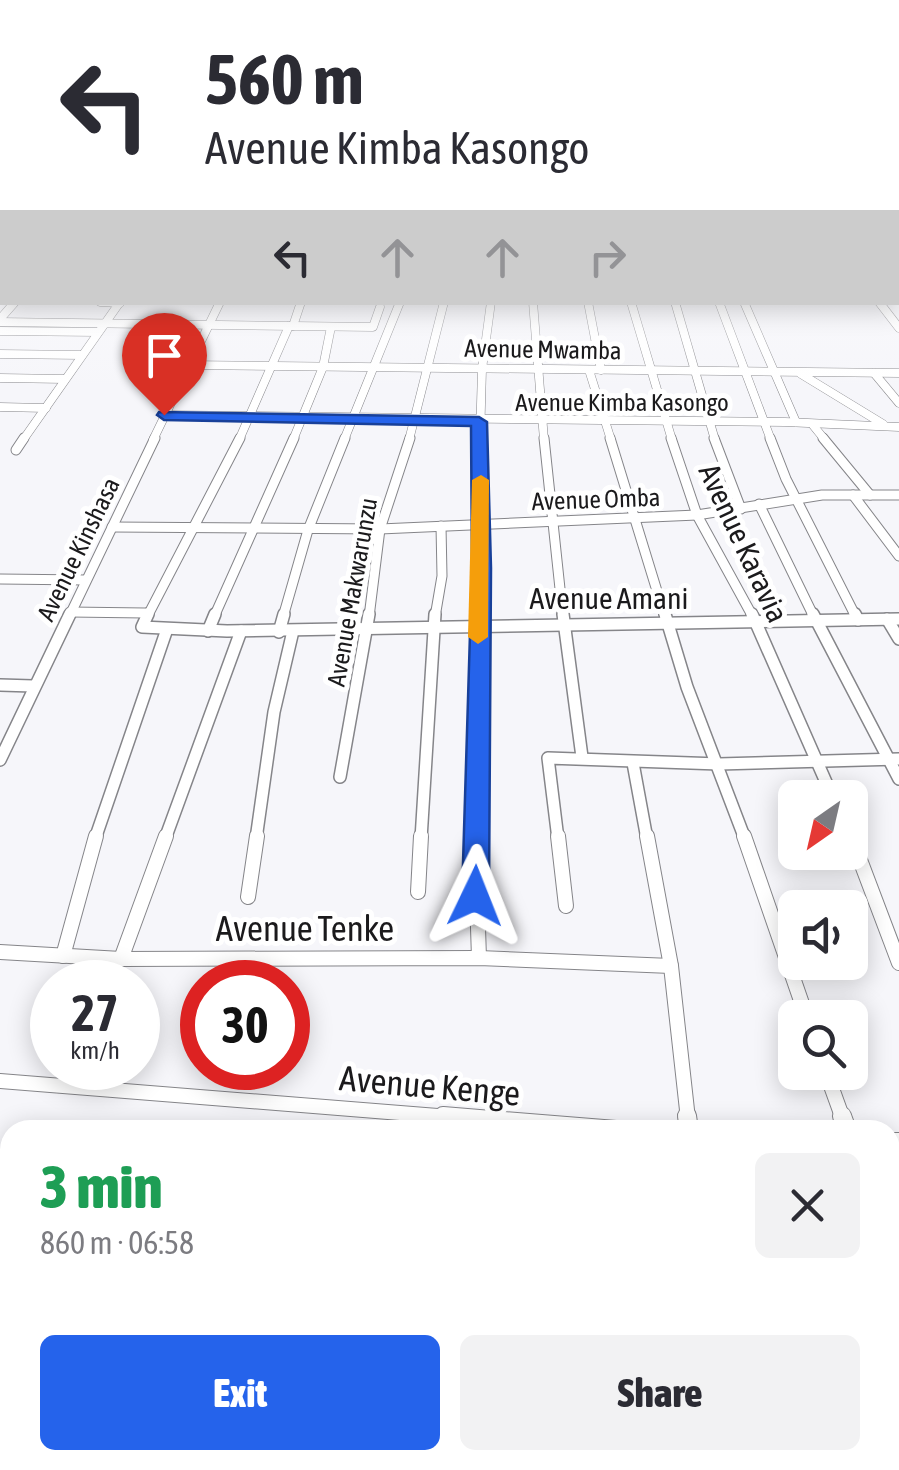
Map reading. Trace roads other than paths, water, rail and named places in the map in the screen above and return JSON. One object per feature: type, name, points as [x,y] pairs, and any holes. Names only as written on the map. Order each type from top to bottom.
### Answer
[{"type":"street","points":[[16,450],[118,305]]},
{"type":"street","name":"Avenue Kinshasa","points":[[0,759],[219,305]]},
{"type":"street","points":[[143,619],[252,416],[300,305]]},
{"type":"street","points":[[279,632],[308,530],[377,368],[399,305]]},
{"type":"street","name":"Avenue Makwarunzu","points":[[340,776],[368,626],[380,529],[416,420],[443,305]]},
{"type":"street","points":[[479,958],[475,896],[482,523],[480,368],[491,305]]},
{"type":"street","points":[[533,305],[550,521],[582,757]]},
{"type":"street","points":[[588,305],[602,423],[667,624],[720,764],[800,1000]]},
{"type":"street","name":"Avenue Karavia","points":[[632,305],[697,514],[756,622],[823,780]]},
{"type":"street","points":[[677,305],[723,469],[741,509]]},
{"type":"street","points":[[720,305],[762,422],[795,498],[858,620]]},
{"type":"street","points":[[745,305],[796,422]]},
{"type":"street","points":[[881,305],[899,328]]},
{"type":"street","points":[[0,321],[374,326],[380,308]]},
{"type":"street","points":[[208,631],[303,418],[322,366],[330,326]]},
{"type":"street","points":[[0,330],[98,332]]},
{"type":"street","points":[[0,354],[82,355]]},
{"type":"street","name":"Avenue Mwamba","points":[[187,365],[899,374]]},
{"type":"street","points":[[797,372],[899,435]]},
{"type":"street","points":[[874,373],[899,403]]},
{"type":"street","points":[[0,378],[65,379]]},
{"type":"street","points":[[0,407],[46,408]]},
{"type":"street","name":"Avenue Kimba Kasongo","points":[[164,415],[479,422],[796,422],[899,427]]},
{"type":"street","points":[[812,424],[870,495]]},
{"type":"street","points":[[852,495],[899,556]]},
{"type":"street","name":"Avenue Omba","points":[[112,527],[380,529],[697,514],[795,498],[899,495]]},
{"type":"street","points":[[759,504],[766,527],[893,759],[899,779]]},
{"type":"street","points":[[418,892],[433,626],[442,576],[441,526]]},
{"type":"street","points":[[0,579],[86,580]]},
{"type":"street","name":"Avenue Amani","points":[[70,612],[143,619],[167,629],[279,632],[368,626],[893,619]]},
{"type":"street","points":[[893,619],[899,639]]},
{"type":"street","points":[[63,956],[106,800],[167,629]]},
{"type":"street","points":[[120,959],[241,631]]},
{"type":"street","points":[[248,897],[274,712],[293,631]]},
{"type":"street","points":[[0,685],[33,686]]},
{"type":"street","points":[[566,906],[547,759],[582,757],[633,763],[720,764],[893,759]]},
{"type":"street","points":[[633,763],[671,966],[688,1120]]},
{"type":"street","points":[[867,870],[899,963]]},
{"type":"street","name":"Avenue Tenke","points":[[0,952],[120,959],[479,958],[671,966]]},
{"type":"street","name":"Avenue Kenge","points":[[0,1081],[490,1120]]},
{"type":"street","points":[[832,1090],[843,1120]]}]
